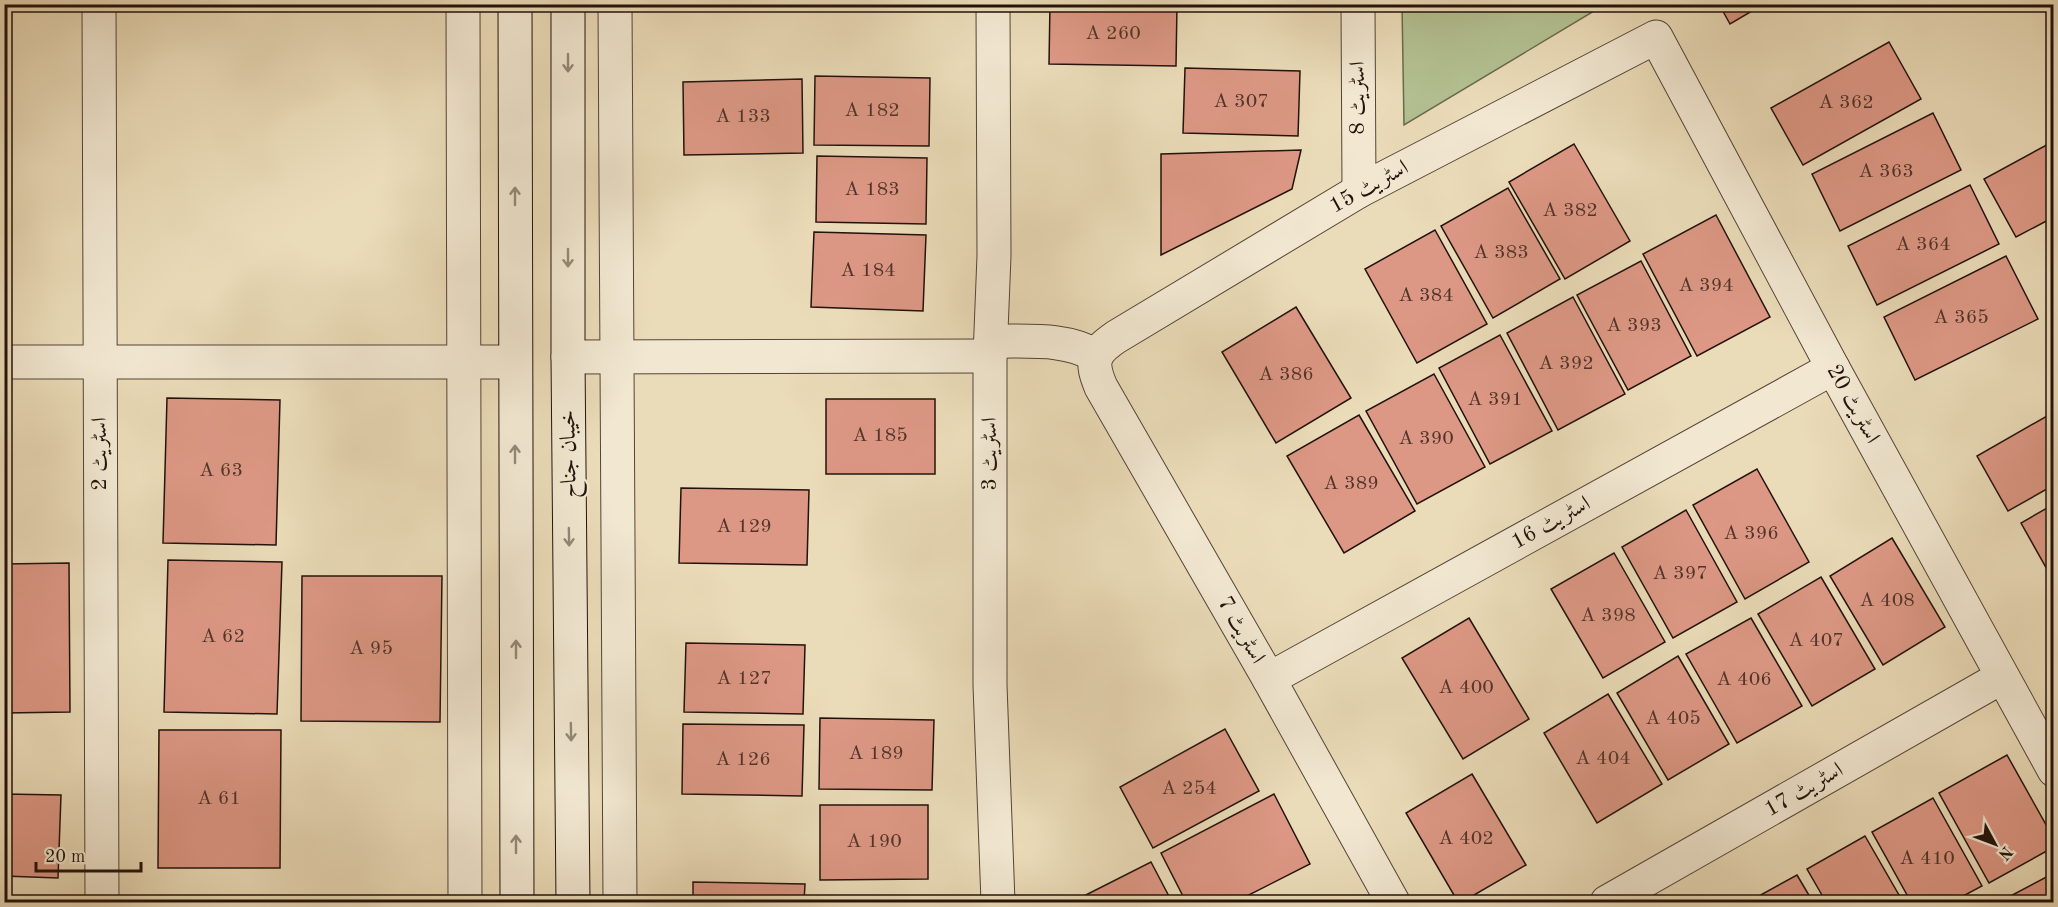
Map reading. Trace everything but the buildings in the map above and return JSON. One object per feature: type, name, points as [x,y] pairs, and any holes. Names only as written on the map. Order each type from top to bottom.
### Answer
[{"type":"street","name":"اسٹریٹ 2","points":[[99,4],[102,903]]},
{"type":"street","points":[[463,4],[465,903]]},
{"type":"street","points":[[515,4],[517,903]]},
{"type":"street","name":"خیبان جناح","points":[[568,4],[568,357],[573,903]]},
{"type":"street","points":[[615,4],[620,903]]},
{"type":"street","name":"اسٹریٹ 3","points":[[993,4],[994,256],[991,349],[990,685],[998,903]]},
{"type":"street","name":"اسٹریٹ 8","points":[[1358,4],[1359,190]]},
{"type":"street","name":"اسٹریٹ 15","points":[[1096,356],[1102,347],[1116,337],[1359,190],[1656,37]]},
{"type":"street","name":"اسٹریٹ 20","points":[[1656,37],[1833,368],[2054,770]]},
{"type":"street","points":[[568,357],[991,349],[1064,344],[1096,356]]},
{"type":"street","name":"اسٹریٹ 7","points":[[1096,356],[1093,366],[1101,387],[1269,679],[1393,903]]},
{"type":"street","points":[[4,362],[515,362]]},
{"type":"street","name":"اسٹریٹ 16","points":[[1269,679],[1833,368]]},
{"type":"street","name":"اسٹریٹ 17","points":[[1607,903],[2002,677]]},
{"type":"green space","points":[[1402,4],[1604,4],[1604,5],[1404,125]]}]
